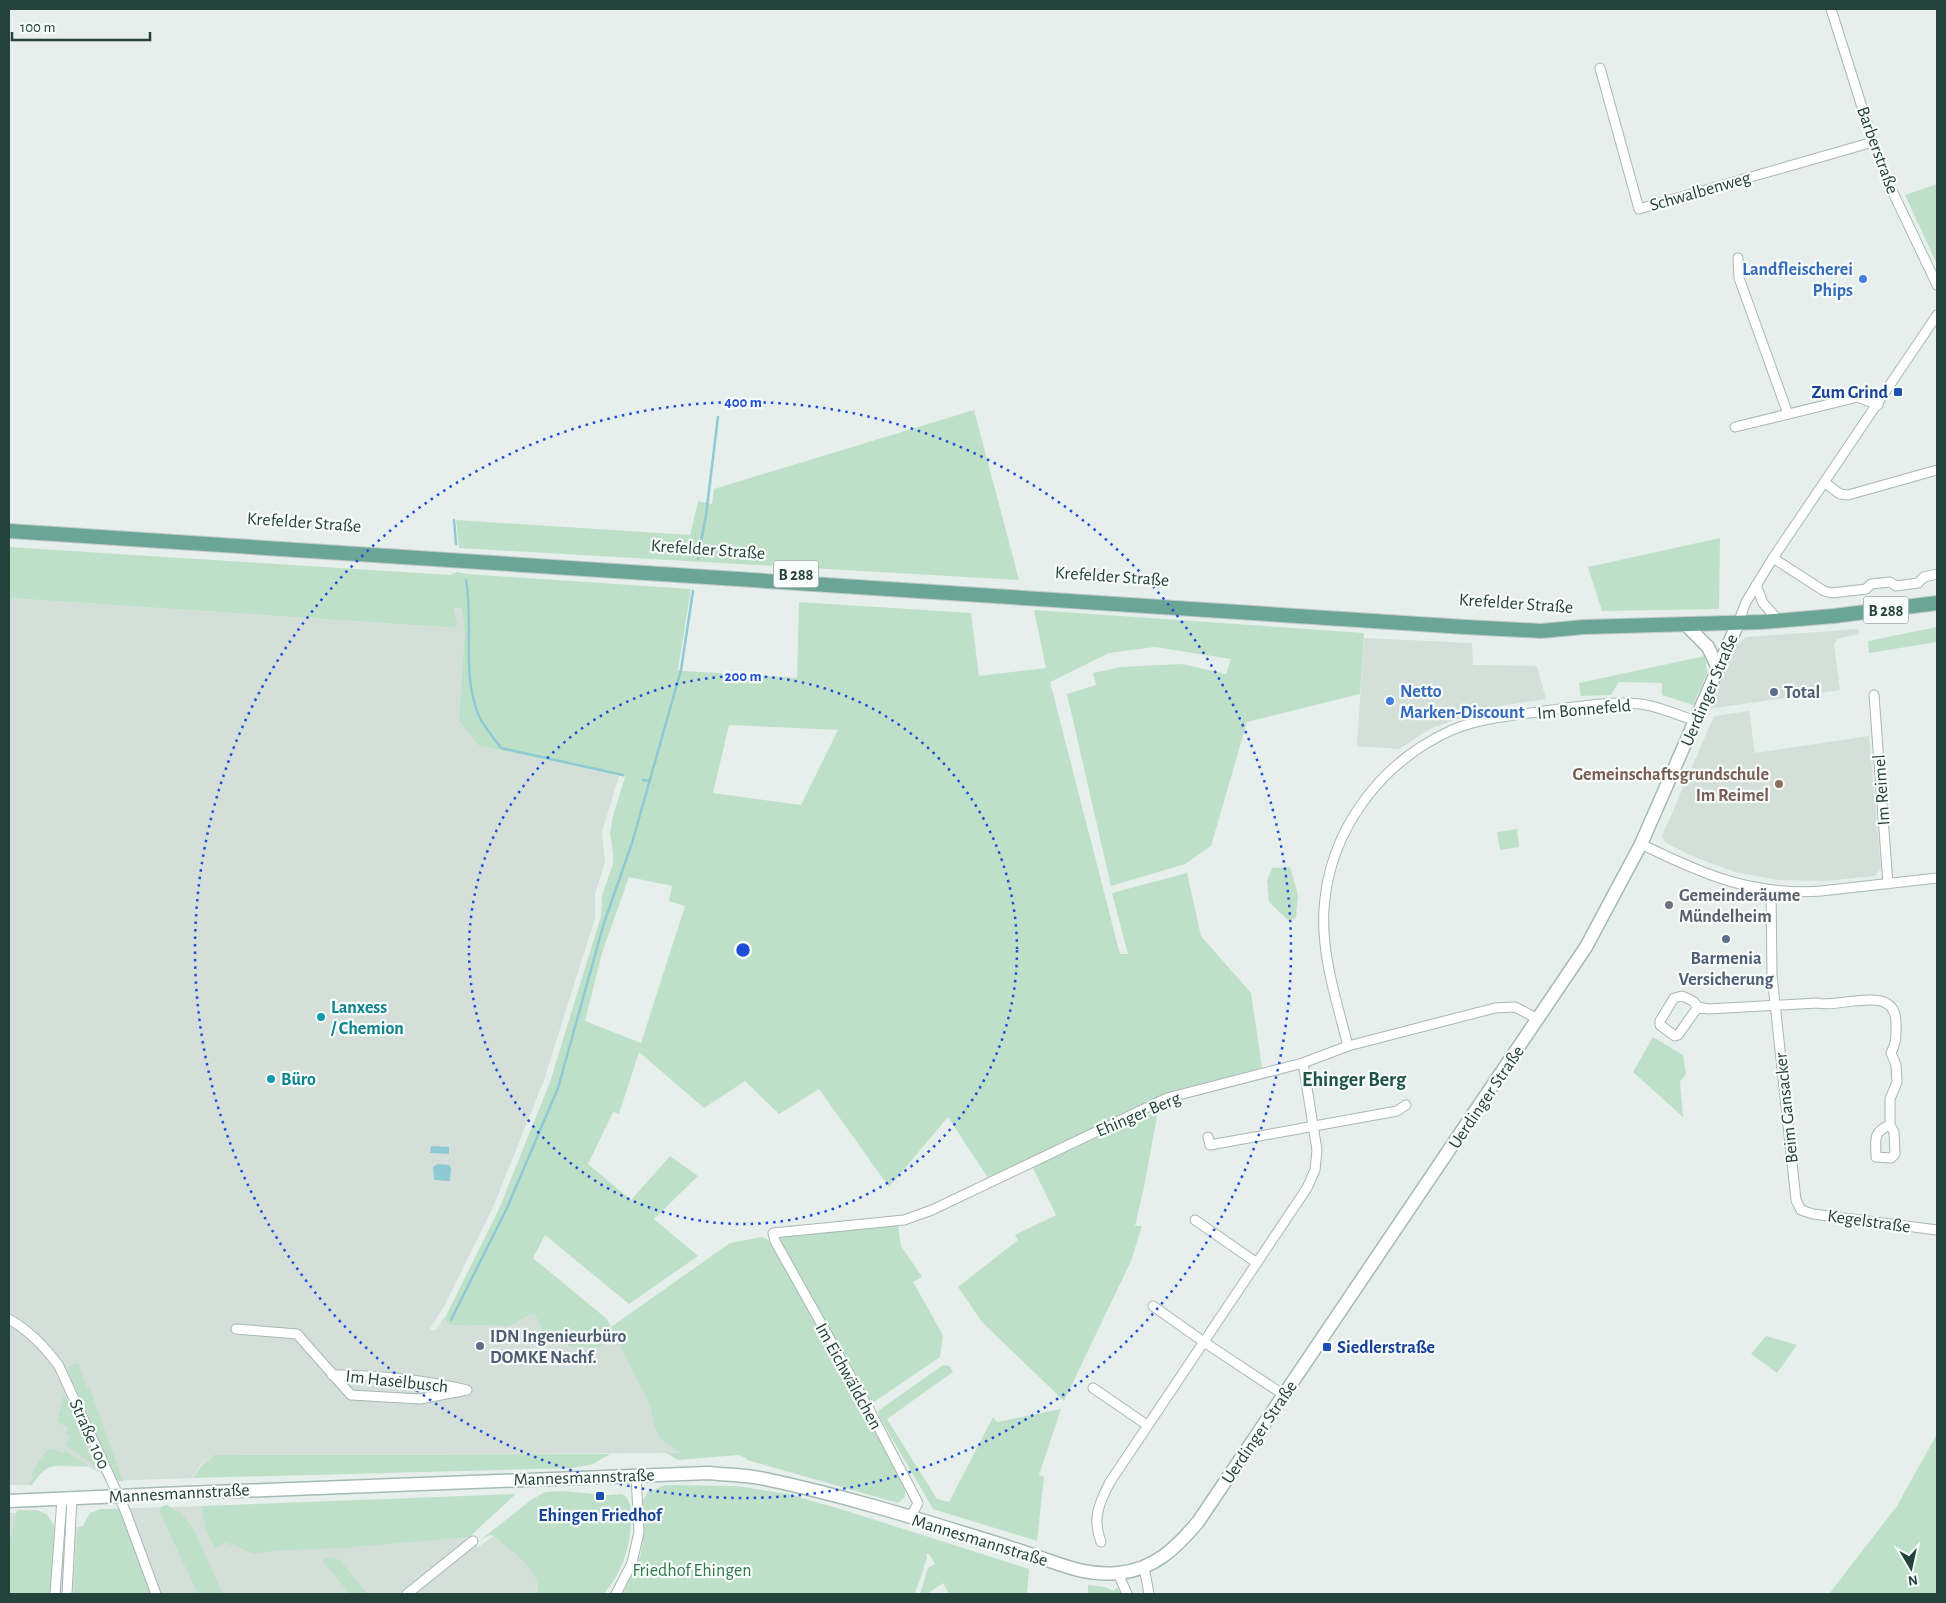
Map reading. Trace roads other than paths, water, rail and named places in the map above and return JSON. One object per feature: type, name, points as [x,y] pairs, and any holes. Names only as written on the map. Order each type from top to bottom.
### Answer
[{"type":"main road","name":"Krefelder Straße","points":[[9,521],[1447,617],[1548,621],[1584,627]]},
{"type":"main road","name":"Krefelder Straße","points":[[9,531],[1465,627],[1541,630],[1738,623],[1834,616],[1937,603]]},
{"type":"main road","name":"Uerdinger Straße","points":[[1144,1567],[1160,1560],[1173,1550],[1198,1522],[1586,947],[1641,844],[1738,623]]},
{"type":"main road","points":[[1686,625],[1708,648],[1718,668]]},
{"type":"main road","name":"Mannesmannstraße","points":[[9,1500],[709,1473],[763,1478],[979,1538],[1080,1571],[1100,1574],[1118,1573],[1144,1567]]},
{"type":"street","name":"Barberstraße","points":[[1831,9],[1887,180],[1937,286]]},
{"type":"street","name":"Schwalbenweg","points":[[1600,68],[1639,209],[1873,142]]},
{"type":"street","points":[[1738,258],[1739,278],[1788,414]]},
{"type":"street","name":"Uerdinger Straße","points":[[1738,623],[1756,586],[1773,558],[1937,315]]},
{"type":"street","points":[[1735,427],[1858,397],[1878,405]]},
{"type":"street","points":[[1825,483],[1840,494],[1848,495],[1937,470]]},
{"type":"street","points":[[1773,558],[1824,590],[1832,593],[1866,589],[1872,584],[1890,582],[1896,586],[1918,582],[1924,577],[1937,574]]},
{"type":"street","points":[[1756,586],[1764,603],[1778,620]]},
{"type":"street","name":"Im Reimel","points":[[1874,695],[1888,884]]},
{"type":"street","name":"Im Bonnefeld","points":[[1348,1046],[1327,958],[1324,909],[1329,877],[1338,843],[1346,827],[1367,796],[1392,769],[1425,745],[1452,730],[1504,717],[1579,706],[1625,704],[1646,705],[1696,721]]},
{"type":"street","points":[[1641,844],[1689,868],[1726,881],[1770,891],[1802,892],[1937,878]]},
{"type":"street","name":"Beim Gansacker","points":[[1770,891],[1770,948],[1775,1004],[1796,1200],[1802,1210]]},
{"type":"street","points":[[1698,1007],[1678,1035],[1675,1036],[1660,1025],[1660,1020],[1674,998],[1682,996],[1693,1001],[1698,1007],[1708,1009],[1775,1004],[1817,1003],[1826,1005],[1871,999],[1883,1002],[1894,1009],[1896,1016],[1896,1042],[1891,1053],[1896,1065],[1897,1082],[1890,1099],[1890,1125]]},
{"type":"street","name":"Ehinger Berg","points":[[773,1233],[904,1220],[932,1210],[1167,1098],[1303,1063],[1348,1046],[1495,1008],[1515,1007],[1538,1019]]},
{"type":"street","points":[[1101,1542],[1096,1530],[1096,1521],[1101,1499],[1147,1425],[1307,1188],[1315,1170],[1317,1150],[1303,1063]]},
{"type":"street","points":[[1208,1137],[1210,1145],[1397,1111],[1406,1105]]},
{"type":"street","name":"Kegelstraße","points":[[1802,1210],[1813,1214],[1937,1230]]},
{"type":"street","points":[[1195,1220],[1257,1263]]},
{"type":"street","name":"Im Eichwäldchen","points":[[773,1233],[775,1241],[870,1411],[918,1503],[910,1518]]},
{"type":"street","points":[[1153,1306],[1284,1395]]},
{"type":"street","name":"Straße 100","points":[[9,1319],[34,1336],[47,1349],[59,1366],[125,1510],[156,1594]]},
{"type":"street","name":"Im Haselbusch","points":[[236,1329],[297,1334],[332,1375],[351,1395],[420,1399],[467,1390],[409,1379],[373,1375],[332,1375]]},
{"type":"street","points":[[1093,1388],[1147,1425]]},
{"type":"street","points":[[616,1594],[632,1563],[639,1532],[636,1475]]},
{"type":"street","points":[[55,1594],[67,1499]]},
{"type":"street","points":[[67,1499],[67,1594]]},
{"type":"street","points":[[407,1594],[473,1541]]},
{"type":"street","points":[[1144,1567],[1149,1594]]},
{"type":"street","points":[[1118,1573],[1127,1594]]},
{"type":"water","points":[[431,1146],[449,1147],[449,1154],[430,1153]]},
{"type":"water","points":[[438,1164],[449,1165],[451,1168],[450,1181],[434,1180],[433,1167]]},
{"type":"waterway","points":[[698,559],[706,515],[718,417]]},
{"type":"waterway","points":[[454,520],[456,544]]},
{"type":"waterway","points":[[466,580],[469,614],[470,683],[479,716],[501,748],[623,775]]},
{"type":"waterway","points":[[451,1320],[507,1208],[558,1088],[604,923],[632,843],[681,670],[693,591]]},
{"type":"waterway","points":[[643,780],[650,781]]},
{"type":"place","name":"Landfleischerei Phips","points":[[1863,279]]},
{"type":"place","name":"Zum Grind","points":[[1898,392]]},
{"type":"place","name":"Total","points":[[1774,692]]},
{"type":"place","name":"Netto Marken-Discount","points":[[1390,701]]},
{"type":"place","name":"Gemeinschaftsgrundschule Im Reimel","points":[[1779,784]]},
{"type":"place","name":"Gemeinderäume Mündelheim","points":[[1669,905]]},
{"type":"place","name":"Barmenia Versicherung","points":[[1726,939]]},
{"type":"place","name":"Lanxess / Chemion","points":[[321,1017]]},
{"type":"place","name":"Büro","points":[[271,1079]]},
{"type":"place","name":"IDN Ingenieurbüro DOMKE Nachf.","points":[[480,1346]]},
{"type":"place","name":"Siedlerstraße","points":[[1327,1347]]},
{"type":"place","name":"Ehingen Friedhof","points":[[600,1496]]},
{"type":"district","name":"Ehinger Berg","points":[[1354,1079]]},
{"type":"park label","name":"Friedhof Ehingen","points":[[692,1570]]}]
